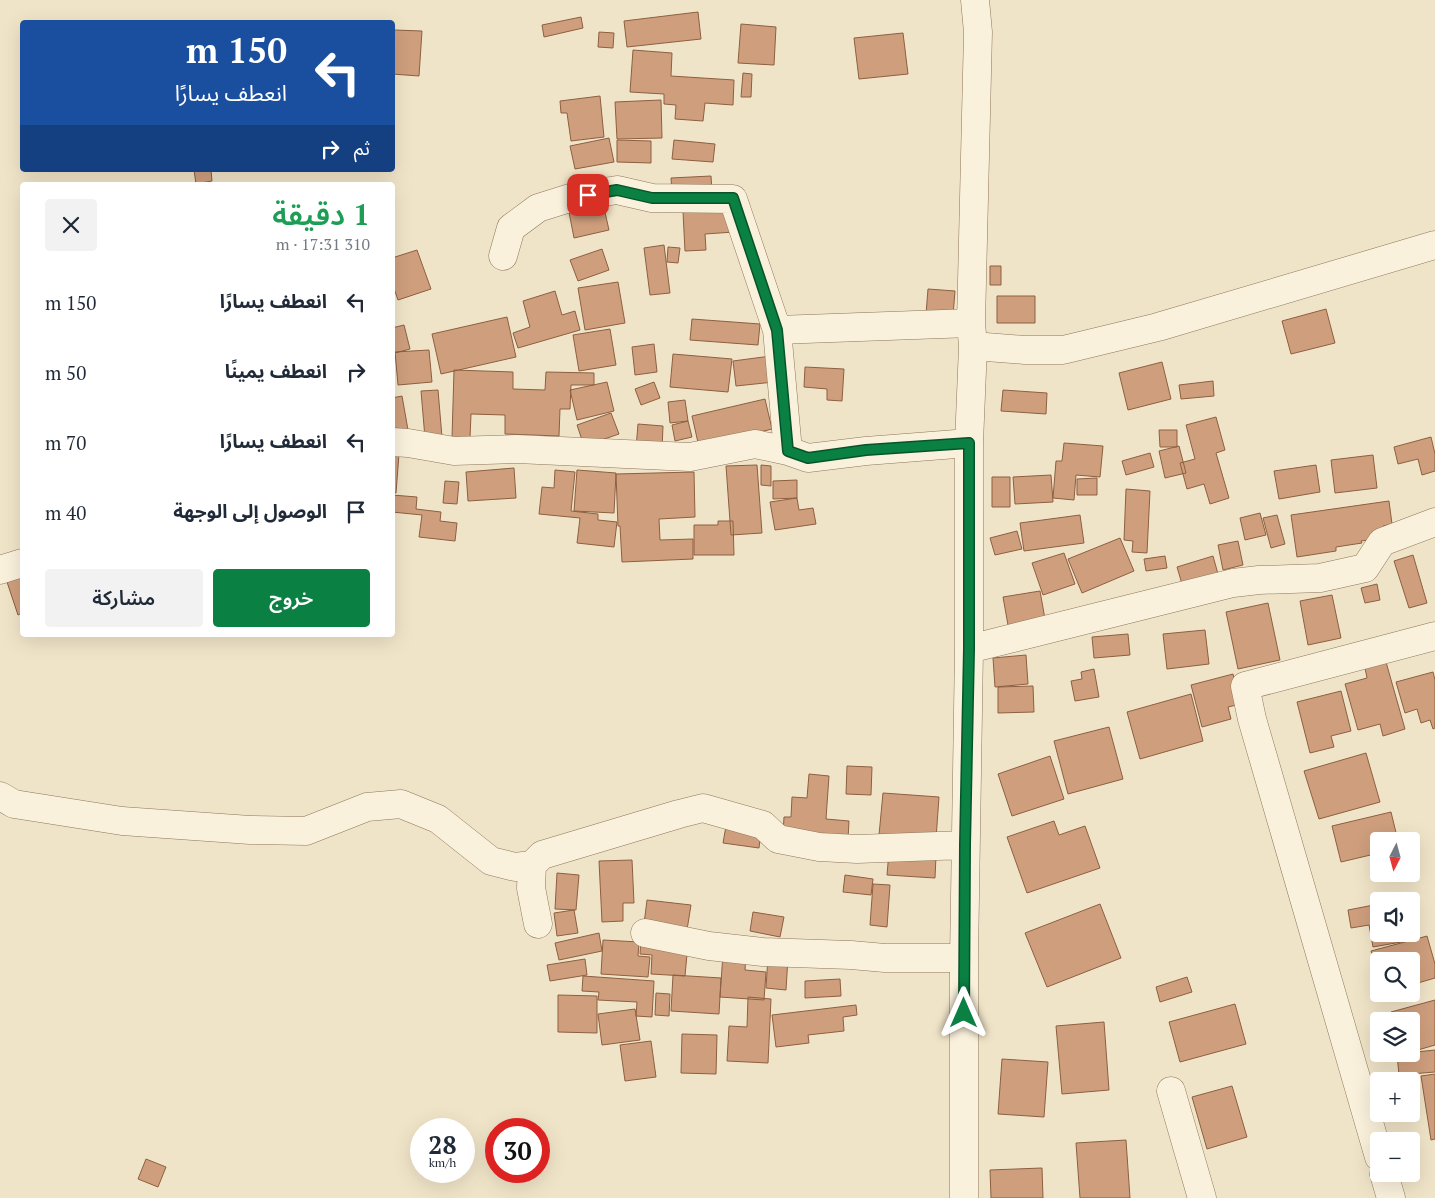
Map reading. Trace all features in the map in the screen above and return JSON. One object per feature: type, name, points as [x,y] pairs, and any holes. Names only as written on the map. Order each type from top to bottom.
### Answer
[{"type":"street","points":[[964,1198],[964,958],[969,649],[969,443],[978,32],[975,0]]},
{"type":"street","points":[[503,256],[511,228],[538,208],[573,198],[617,190],[652,198],[733,198],[777,330],[788,451]]},
{"type":"street","points":[[777,330],[972,334],[1025,350],[1063,350],[1158,327],[1434,252]]},
{"type":"street","points":[[395,442],[454,451],[517,449],[690,457],[755,444],[788,451],[808,458],[866,450],[969,443]]},
{"type":"street","points":[[969,649],[1233,583],[1259,580],[1320,578],[1365,568],[1382,542],[1435,522]]},
{"type":"street","points":[[0,570],[20,564]]},
{"type":"street","points":[[1372,1132],[1252,719],[1245,686],[1435,636]]},
{"type":"street","points":[[0,796],[14,804],[122,821],[250,830],[306,830],[367,807],[401,804],[438,819],[491,861],[515,868],[532,865],[542,855],[704,808],[763,824],[778,839],[819,847],[858,849],[965,845]]},
{"type":"street","points":[[532,865],[531,888],[538,924]]},
{"type":"street","points":[[645,933],[709,946],[763,952],[885,958],[964,958]]},
{"type":"street","points":[[1172,1091],[1202,1198]]},
{"type":"street","points":[[1386,1182],[1391,1198]]},
{"type":"building","points":[[698,12],[701,39],[627,47],[624,21]]},
{"type":"building","points":[[581,17],[583,28],[544,37],[542,25]]},
{"type":"building","points":[[741,24],[776,27],[774,65],[738,63]]},
{"type":"building","points":[[395,30],[422,31],[419,76],[395,74]]},
{"type":"building","points":[[599,32],[614,33],[613,48],[598,47]]},
{"type":"building","points":[[903,33],[908,74],[859,79],[854,38]]},
{"type":"building","points":[[633,50],[672,53],[671,76],[734,80],[733,105],[705,103],[703,121],[675,119],[676,105],[664,104],[664,94],[630,92]]},
{"type":"building","points":[[743,73],[752,74],[751,97],[741,97]]},
{"type":"building","points":[[600,96],[604,137],[571,141],[567,113],[561,113],[560,101]]},
{"type":"building","points":[[661,100],[662,138],[617,139],[615,102]]},
{"type":"building","points":[[609,138],[614,162],[575,169],[570,146]]},
{"type":"building","points":[[617,140],[651,141],[651,163],[617,162]]},
{"type":"building","points":[[674,140],[715,144],[713,162],[672,159]]},
{"type":"building","points":[[194,172],[211,172],[212,181],[196,182]]},
{"type":"building","points":[[711,176],[712,192],[672,194],[671,178]]},
{"type":"building","points":[[602,199],[609,230],[574,238],[568,207]]},
{"type":"building","points":[[732,210],[734,232],[705,234],[706,250],[685,251],[683,212]]},
{"type":"building","points":[[664,245],[670,293],[650,295],[644,248]]},
{"type":"building","points":[[668,247],[680,248],[678,263],[667,262]]},
{"type":"building","points":[[602,249],[609,270],[578,281],[570,260]]},
{"type":"building","points":[[417,250],[431,289],[398,300],[395,292],[395,257]]},
{"type":"building","points":[[990,266],[1001,266],[1001,285],[990,285]]},
{"type":"building","points":[[618,282],[625,323],[585,330],[578,288]]},
{"type":"building","points":[[928,289],[955,291],[953,316],[926,314]]},
{"type":"building","points":[[555,291],[562,315],[575,311],[580,330],[518,348],[513,333],[530,327],[523,301]]},
{"type":"building","points":[[997,296],[1035,296],[1035,323],[997,323]]},
{"type":"building","points":[[1326,309],[1335,343],[1291,354],[1282,321]]},
{"type":"building","points":[[507,317],[516,357],[441,374],[432,334]]},
{"type":"building","points":[[692,319],[760,324],[758,345],[690,340]]},
{"type":"building","points":[[404,325],[410,349],[395,353],[395,327]]},
{"type":"building","points":[[610,329],[616,365],[579,371],[573,335]]},
{"type":"building","points":[[654,344],[657,372],[635,375],[632,347]]},
{"type":"building","points":[[429,350],[432,382],[398,385],[395,352]]},
{"type":"building","points":[[673,354],[732,359],[728,392],[670,387]]},
{"type":"building","points":[[771,356],[774,382],[736,386],[733,361]]},
{"type":"building","points":[[1162,362],[1171,399],[1128,410],[1119,373]]},
{"type":"building","points":[[805,367],[844,369],[842,401],[827,400],[827,389],[804,387]]},
{"type":"building","points":[[454,370],[513,372],[513,389],[545,390],[546,372],[594,373],[594,385],[571,385],[570,409],[560,409],[559,436],[505,434],[505,415],[471,414],[470,438],[452,438]]},
{"type":"building","points":[[1213,381],[1214,396],[1181,399],[1179,385]]},
{"type":"building","points":[[607,382],[614,411],[577,420],[570,390]]},
{"type":"building","points":[[654,382],[660,398],[641,405],[635,389]]},
{"type":"building","points":[[438,390],[442,437],[425,438],[421,391]]},
{"type":"building","points":[[1003,390],[1047,393],[1046,414],[1001,411]]},
{"type":"building","points":[[402,396],[408,430],[395,432],[395,397]]},
{"type":"building","points":[[765,399],[772,429],[699,447],[692,416]]},
{"type":"building","points":[[685,400],[688,421],[670,423],[668,402]]},
{"type":"building","points":[[611,413],[619,434],[584,446],[577,425]]},
{"type":"building","points":[[1216,417],[1225,450],[1216,453],[1229,498],[1210,504],[1204,484],[1187,489],[1180,463],[1195,459],[1186,425]]},
{"type":"building","points":[[688,421],[692,437],[675,441],[672,425]]},
{"type":"building","points":[[638,424],[663,426],[662,450],[636,448]]},
{"type":"building","points":[[1159,430],[1177,430],[1177,447],[1160,447]]},
{"type":"building","points":[[1431,437],[1435,454],[1435,471],[1422,475],[1418,459],[1398,464],[1394,447]]},
{"type":"building","points":[[1064,443],[1103,446],[1100,477],[1076,475],[1074,500],[1053,498],[1056,461],[1062,461]]},
{"type":"building","points":[[1179,446],[1186,473],[1165,478],[1159,451]]},
{"type":"building","points":[[395,453],[399,454],[395,493]]},
{"type":"building","points":[[1150,453],[1154,467],[1126,475],[1122,461]]},
{"type":"building","points":[[1373,455],[1377,488],[1335,493],[1331,460]]},
{"type":"building","points":[[757,465],[762,533],[731,535],[726,466]]},
{"type":"building","points":[[761,465],[771,466],[771,486],[761,485]]},
{"type":"building","points":[[1316,465],[1320,492],[1279,499],[1274,471]]},
{"type":"building","points":[[514,468],[516,498],[468,501],[466,472]]},
{"type":"building","points":[[555,470],[575,472],[571,511],[598,514],[598,520],[617,522],[614,547],[577,543],[580,518],[539,514],[542,487],[554,488]]},
{"type":"building","points":[[577,470],[616,473],[614,513],[574,511]]},
{"type":"building","points":[[694,472],[695,517],[659,519],[660,540],[693,539],[693,559],[622,562],[620,526],[618,526],[616,474]]},
{"type":"building","points":[[1051,475],[1053,502],[1015,504],[1013,477]]},
{"type":"building","points":[[992,477],[1010,477],[1010,507],[992,507]]},
{"type":"building","points":[[1097,478],[1097,495],[1077,495],[1077,479]]},
{"type":"building","points":[[797,480],[797,498],[773,499],[773,481]]},
{"type":"building","points":[[445,481],[459,482],[457,504],[443,503]]},
{"type":"building","points":[[1126,489],[1150,491],[1147,553],[1132,552],[1133,541],[1124,540]]},
{"type":"building","points":[[395,495],[417,497],[416,509],[441,512],[440,521],[457,523],[455,541],[419,537],[422,515],[395,512]]},
{"type":"building","points":[[797,498],[799,510],[813,508],[816,524],[775,530],[770,502]]},
{"type":"building","points":[[1389,501],[1392,524],[1383,526],[1384,538],[1336,547],[1336,551],[1297,557],[1291,515]]},
{"type":"building","points":[[1260,513],[1266,535],[1245,540],[1240,518]]},
{"type":"building","points":[[1080,515],[1084,543],[1024,551],[1020,523]]},
{"type":"building","points":[[1277,515],[1285,544],[1271,548],[1263,518]]},
{"type":"building","points":[[718,521],[733,521],[734,555],[694,555],[694,525],[718,525]]},
{"type":"building","points":[[1017,531],[1022,549],[995,555],[990,538]]},
{"type":"building","points":[[1120,538],[1134,571],[1082,593],[1068,559]]},
{"type":"building","points":[[1238,541],[1243,565],[1223,570],[1218,545]]},
{"type":"building","points":[[1064,553],[1075,584],[1043,595],[1032,563]]},
{"type":"building","points":[[1413,555],[1427,603],[1409,608],[1394,561]]},
{"type":"building","points":[[1165,556],[1167,568],[1146,571],[1144,559]]},
{"type":"building","points":[[1213,556],[1218,574],[1182,584],[1177,567]]},
{"type":"building","points":[[20,575],[20,614],[18,615],[6,579]]},
{"type":"building","points":[[1377,584],[1380,600],[1365,603],[1361,588]]},
{"type":"building","points":[[1040,591],[1045,619],[1008,625],[1003,597]]},
{"type":"building","points":[[1332,595],[1341,638],[1308,645],[1300,601]]},
{"type":"building","points":[[1268,603],[1280,660],[1238,669],[1226,612]]},
{"type":"building","points":[[1205,630],[1209,664],[1167,669],[1163,634]]},
{"type":"building","points":[[1128,634],[1130,655],[1094,658],[1092,637]]},
{"type":"building","points":[[1026,655],[1028,684],[995,687],[993,658]]},
{"type":"building","points":[[1386,662],[1405,729],[1383,736],[1380,724],[1358,730],[1345,684],[1367,678],[1365,668]]},
{"type":"building","points":[[1094,669],[1099,697],[1075,701],[1071,681],[1082,679],[1081,672]]},
{"type":"building","points":[[1433,672],[1435,680],[1435,728],[1433,729],[1430,720],[1421,723],[1417,709],[1405,713],[1396,682]]},
{"type":"building","points":[[1233,674],[1241,704],[1228,707],[1231,719],[1202,727],[1191,685]]},
{"type":"building","points":[[1033,686],[1034,712],[998,713],[998,687]]},
{"type":"building","points":[[1341,691],[1351,731],[1331,736],[1334,747],[1310,753],[1297,702]]},
{"type":"building","points":[[1191,694],[1203,741],[1140,759],[1127,712]]},
{"type":"building","points":[[1109,727],[1123,779],[1068,794],[1054,741]]},
{"type":"building","points":[[1366,753],[1380,802],[1319,819],[1304,771]]},
{"type":"building","points":[[1050,756],[1064,799],[1012,816],[998,774]]},
{"type":"building","points":[[847,766],[872,767],[871,795],[846,794]]},
{"type":"building","points":[[809,774],[829,776],[826,819],[849,821],[848,839],[783,834],[784,817],[791,817],[792,797],[807,798]]},
{"type":"building","points":[[883,793],[939,797],[936,839],[879,835]]},
{"type":"building","points":[[1391,812],[1396,832],[1370,832],[1370,855],[1341,862],[1332,826]]},
{"type":"building","points":[[1054,821],[1059,835],[1085,826],[1100,868],[1027,893],[1007,837]]},
{"type":"building","points":[[726,826],[761,831],[759,848],[723,843]]},
{"type":"building","points":[[889,852],[936,856],[935,878],[887,875]]},
{"type":"building","points":[[632,860],[634,903],[623,903],[623,921],[602,922],[599,861]]},
{"type":"building","points":[[557,873],[579,875],[576,910],[555,909]]},
{"type":"building","points":[[845,875],[873,879],[871,895],[843,892]]},
{"type":"building","points":[[873,884],[890,885],[887,927],[870,925]]},
{"type":"building","points":[[647,900],[691,905],[687,930],[644,924]]},
{"type":"building","points":[[1100,904],[1121,958],[1047,987],[1025,933]]},
{"type":"building","points":[[1370,906],[1370,930],[1369,925],[1351,928],[1348,910]]},
{"type":"building","points":[[574,910],[578,933],[557,936],[554,913]]},
{"type":"building","points":[[753,912],[784,917],[780,937],[750,931]]},
{"type":"building","points":[[599,933],[602,951],[559,960],[555,943]]},
{"type":"building","points":[[1427,936],[1435,964],[1435,978],[1420,982],[1420,952],[1371,951],[1405,942],[1420,942],[1420,938]]},
{"type":"building","points":[[641,939],[688,943],[685,976],[651,974],[652,955],[640,954]]},
{"type":"building","points":[[603,940],[639,942],[638,956],[650,957],[648,977],[601,974]]},
{"type":"building","points":[[1372,942],[1401,942],[1373,947]]},
{"type":"building","points":[[723,953],[746,955],[745,970],[766,972],[764,1000],[720,997]]},
{"type":"building","points":[[768,956],[788,957],[786,990],[766,988]]},
{"type":"building","points":[[585,959],[587,975],[550,981],[547,965]]},
{"type":"building","points":[[673,975],[721,978],[719,1014],[671,1011]]},
{"type":"building","points":[[583,976],[654,981],[652,1017],[636,1016],[637,1002],[598,1000],[599,992],[582,991]]},
{"type":"building","points":[[1187,977],[1192,992],[1160,1002],[1156,987]]},
{"type":"building","points":[[840,979],[841,996],[805,998],[805,981]]},
{"type":"building","points":[[656,993],[670,994],[669,1016],[655,1015]]},
{"type":"building","points":[[558,995],[597,996],[597,1033],[558,1032]]},
{"type":"building","points":[[748,997],[771,999],[768,1063],[727,1061],[729,1026],[747,1027]]},
{"type":"building","points":[[1435,1000],[1435,1045],[1420,1049],[1420,1012],[1391,1012]]},
{"type":"building","points":[[1235,1004],[1246,1044],[1180,1062],[1169,1022]]},
{"type":"building","points":[[856,1005],[857,1015],[843,1017],[844,1031],[808,1035],[809,1043],[776,1047],[772,1015]]},
{"type":"building","points":[[635,1009],[640,1040],[602,1045],[598,1014]]},
{"type":"building","points":[[1104,1022],[1109,1090],[1062,1094],[1056,1026]]},
{"type":"building","points":[[682,1034],[717,1035],[716,1074],[681,1073]]},
{"type":"building","points":[[651,1041],[656,1077],[625,1081],[620,1045]]},
{"type":"building","points":[[1435,1050],[1435,1072],[1399,1072],[1398,1062],[1420,1062],[1420,1052]]},
{"type":"building","points":[[1002,1059],[1048,1062],[1044,1117],[998,1114]]},
{"type":"building","points":[[1435,1074],[1435,1139],[1431,1140],[1421,1076]]},
{"type":"building","points":[[1232,1086],[1247,1137],[1207,1149],[1192,1097]]},
{"type":"building","points":[[1126,1140],[1130,1198],[1080,1198],[1076,1143]]},
{"type":"building","points":[[146,1159],[166,1167],[158,1187],[138,1179]]},
{"type":"building","points":[[1042,1168],[1043,1198],[991,1198],[990,1170]]},
{"type":"route","points":[[588,195],[617,190],[652,198],[733,198],[777,330],[788,451],[808,458],[866,450],[969,443],[969,649],[964,1013]]}]
